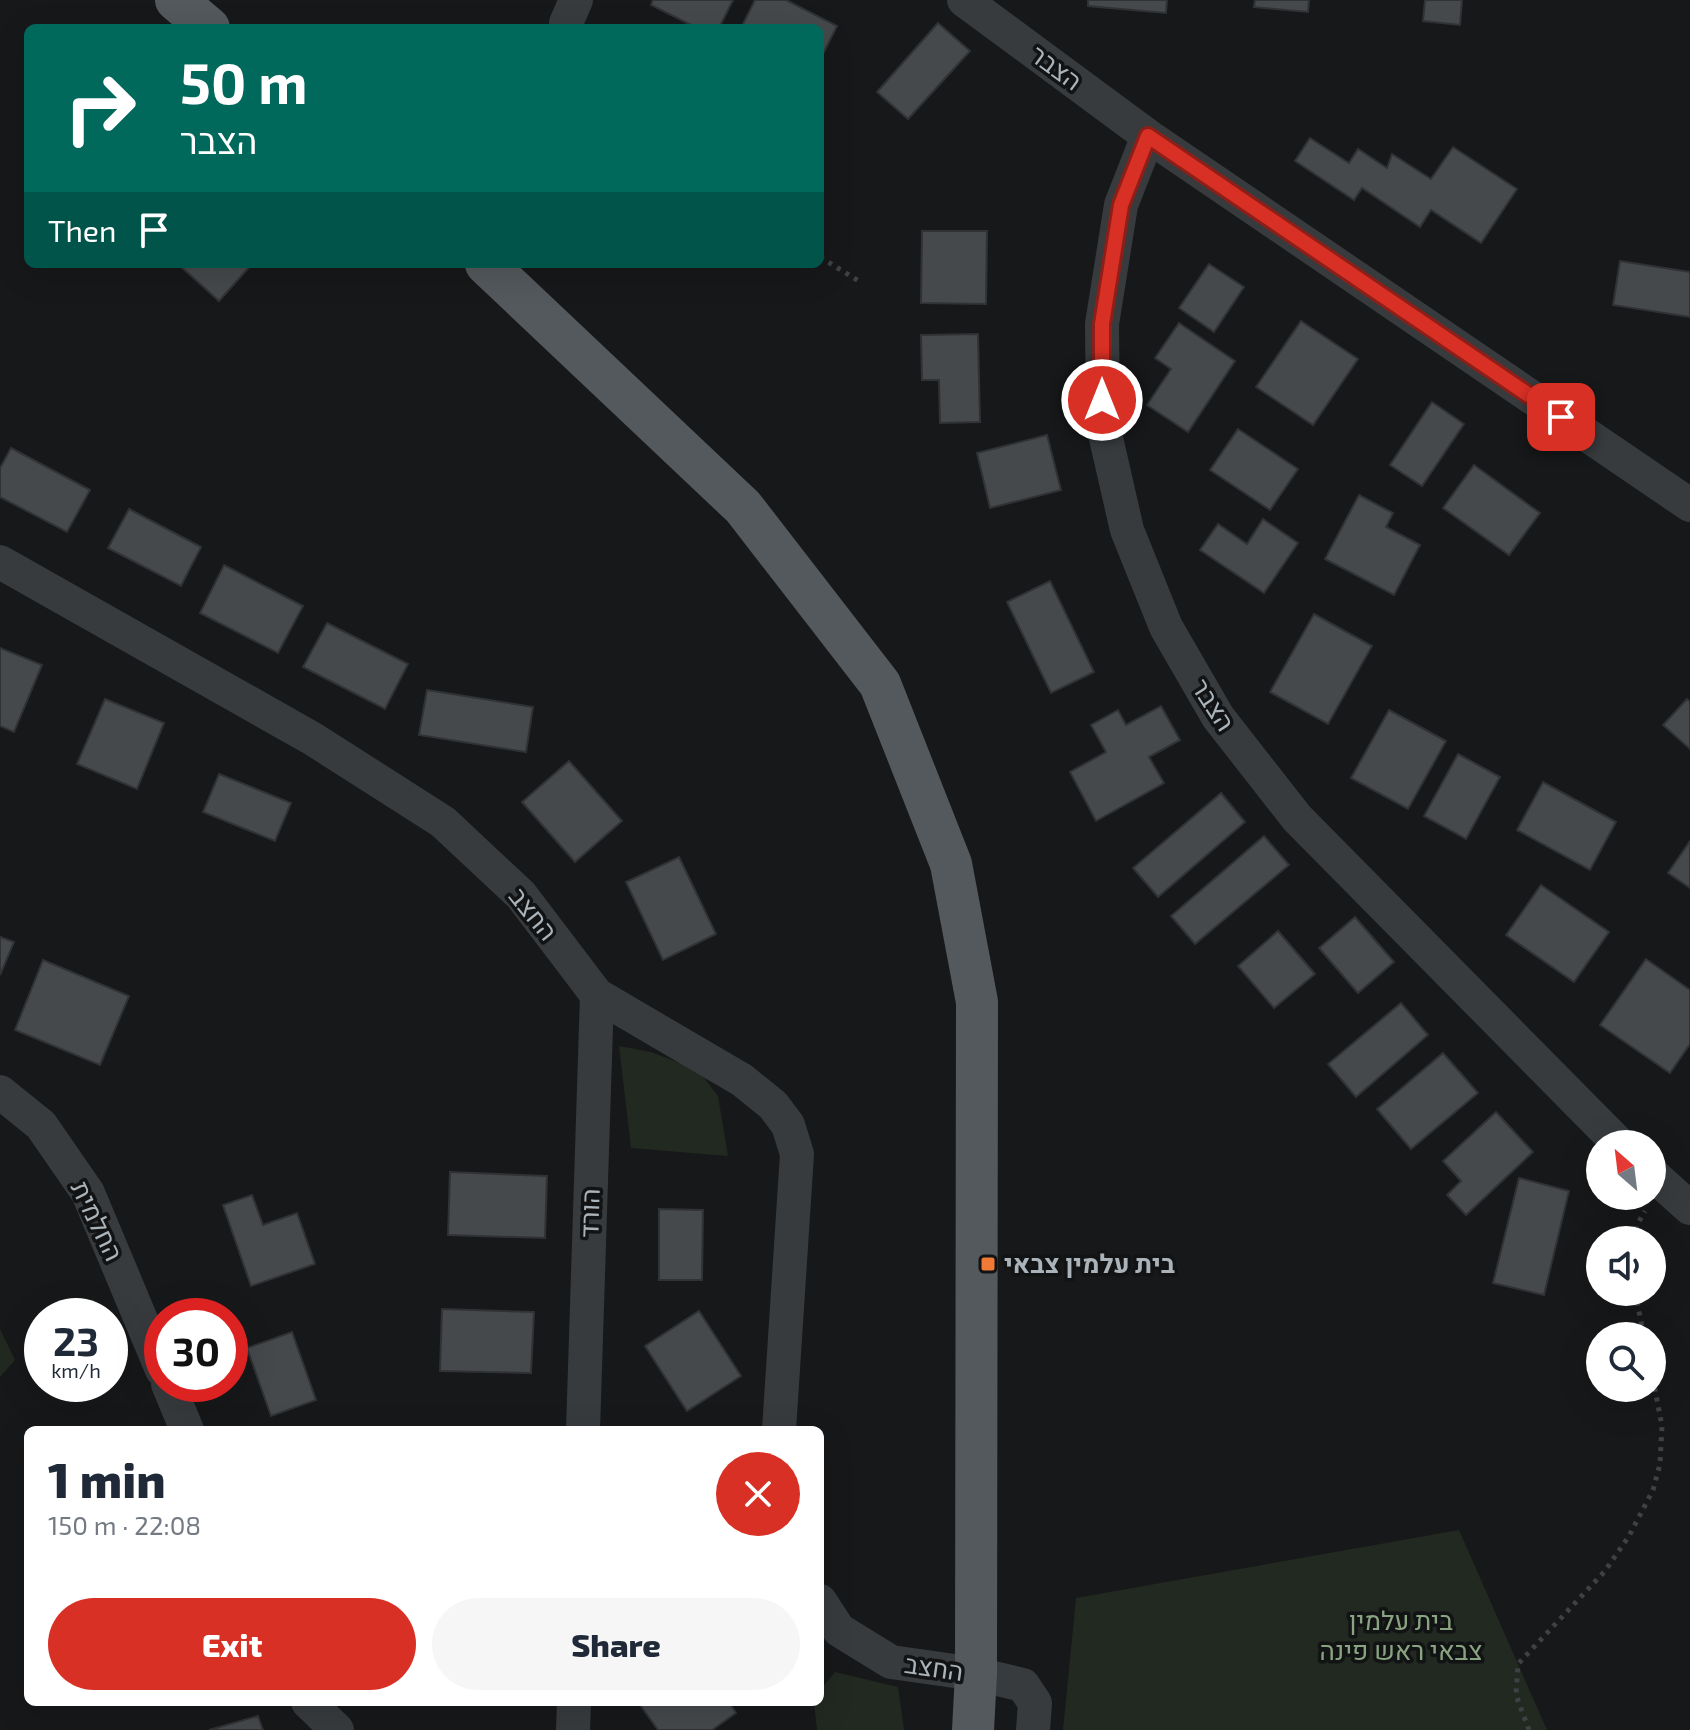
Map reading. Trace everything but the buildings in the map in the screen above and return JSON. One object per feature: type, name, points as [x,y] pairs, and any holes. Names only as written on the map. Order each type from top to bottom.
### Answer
[{"type":"main road","points":[[176,0],[204,24]]},
{"type":"main road","points":[[490,268],[743,507],[798,577],[880,684],[951,864],[977,1002],[976,1674],[973,1730]]},
{"type":"street","name":"הצבר","points":[[964,0],[1148,136],[1690,505]]},
{"type":"street","name":"הצבר","points":[[1148,136],[1121,205],[1102,324],[1103,425],[1127,530],[1166,627],[1218,717],[1297,818],[1605,1130]]},
{"type":"street","name":"החצב","points":[[0,562],[313,739],[443,822],[521,895],[597,995],[742,1080],[773,1105],[788,1125],[797,1154],[779,1426]]},
{"type":"street","name":"הורד","points":[[583,1426],[597,995]]},
{"type":"street","name":"החלמית","points":[[0,1092],[41,1125],[88,1193],[144,1327]]},
{"type":"street","points":[[1666,1187],[1690,1208]]},
{"type":"street","points":[[175,1402],[185,1426]]},
{"type":"street","name":"החצב","points":[[824,1607],[839,1630],[891,1662],[976,1674],[1023,1685],[1035,1703],[1033,1730]]},
{"type":"street","points":[[312,1706],[337,1730]]},
{"type":"street","points":[[573,1730],[574,1706]]},
{"type":"path","points":[[824,259],[862,283]]},
{"type":"path","points":[[1529,1730],[1516,1695],[1518,1664],[1605,1571],[1629,1536],[1653,1490],[1660,1464],[1662,1426],[1657,1402]]},
{"type":"green space","points":[[619,1046],[651,1052],[698,1070],[718,1096],[728,1156],[631,1148]]},
{"type":"green space","points":[[0,1329],[15,1360],[0,1377]]},
{"type":"green space","name":"בית עלמין צבאי ראש פינה","points":[[1459,1530],[1547,1730],[1063,1730],[1076,1598]]},
{"type":"green space","points":[[835,1672],[898,1687],[904,1730],[817,1730],[814,1706],[824,1706],[824,1685]]},
{"type":"place","name":"בית עלמין צבאי","points":[[988,1264]]},
{"type":"route","points":[[1102,400],[1102,324],[1121,205],[1148,136],[1561,417]]}]
